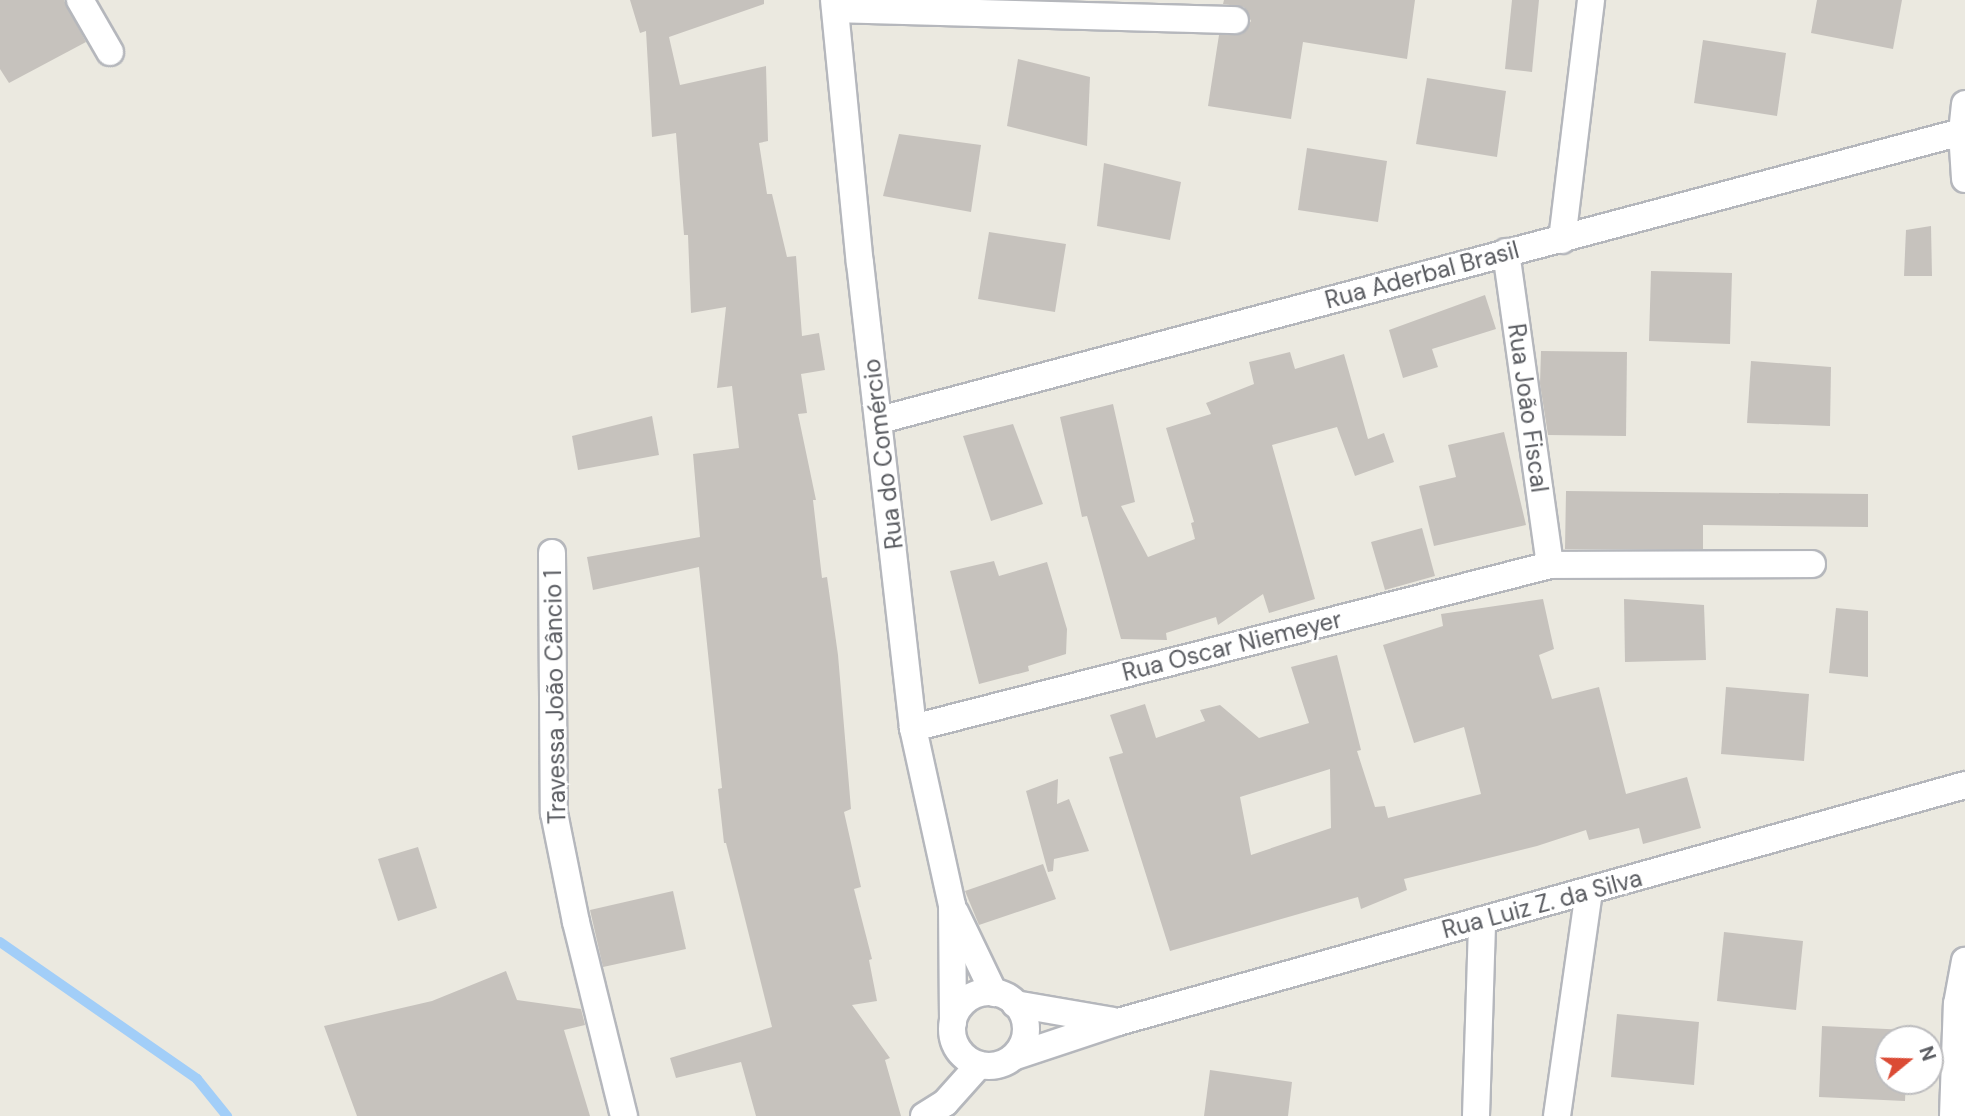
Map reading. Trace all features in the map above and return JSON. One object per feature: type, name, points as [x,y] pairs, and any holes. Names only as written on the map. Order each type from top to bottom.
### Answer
[{"type":"street","points":[[80,0],[110,52]]},
{"type":"street","points":[[1562,240],[1591,0]]},
{"type":"street","points":[[835,4],[1235,20]]},
{"type":"street","name":"Rua do Comércio","points":[[835,4],[860,263],[913,728],[952,905],[953,1022]]},
{"type":"street","points":[[1965,104],[1965,179]]},
{"type":"street","name":"Rua Aderbal Brasil","points":[[880,421],[1964,131]]},
{"type":"street","name":"Rua João Fiscal","points":[[1506,252],[1550,565]]},
{"type":"street","name":"Travessa João Câncio 1","points":[[552,553],[554,813],[576,922],[624,1116]]},
{"type":"street","name":"Rua Oscar Niemeyer","points":[[913,728],[1550,565],[1812,564]]},
{"type":"street","name":"Rua Luiz Z. da Silva","points":[[1016,1056],[1118,1022],[1965,785]]},
{"type":"street","points":[[1557,1116],[1589,891]]},
{"type":"street","name":"Rua do Comércio","points":[[952,905],[1005,998]]},
{"type":"street","points":[[1476,1116],[1482,920]]},
{"type":"street","points":[[1953,1116],[1957,1004],[1965,961]]},
{"type":"street","points":[[972,997],[1005,998],[1022,1013],[1026,1035],[1016,1056],[1000,1065],[979,1065],[961,1054],[952,1034],[953,1022],[963,1003],[972,997]]},
{"type":"street","name":"Rua Luiz Z. da Silva","points":[[1005,998],[1118,1022]]},
{"type":"street","points":[[924,1116],[944,1102],[979,1065]]},
{"type":"building","points":[[0,0],[64,0],[86,42],[9,83],[0,69]]},
{"type":"building","points":[[630,0],[764,0],[764,4],[669,37],[680,85],[766,66],[768,141],[759,143],[767,194],[772,194],[787,257],[796,256],[802,336],[819,333],[825,370],[801,374],[807,413],[798,414],[816,500],[813,500],[822,578],[827,577],[838,655],[851,809],[844,812],[861,887],[854,889],[872,959],[869,960],[877,1001],[852,1005],[890,1058],[885,1060],[901,1116],[756,1116],[741,1062],[676,1078],[670,1058],[772,1027],[724,843],[718,789],[722,788],[699,567],[593,590],[587,557],[700,537],[693,454],[739,448],[732,386],[717,388],[726,307],[691,313],[688,235],[684,235],[676,133],[652,137],[646,31],[640,33]]},
{"type":"building","points":[[1224,0],[1415,0],[1407,59],[1303,42],[1291,119],[1208,106],[1219,35],[1242,34],[1251,21],[1244,7],[1223,4]]},
{"type":"building","points":[[1512,0],[1539,0],[1532,72],[1505,69]]},
{"type":"building","points":[[1817,0],[1902,0],[1893,49],[1811,33]]},
{"type":"building","points":[[1703,40],[1786,53],[1777,116],[1694,103]]},
{"type":"building","points":[[1018,59],[1090,77],[1087,146],[1007,126]]},
{"type":"building","points":[[1427,78],[1506,91],[1497,157],[1416,144]]},
{"type":"building","points":[[899,134],[981,145],[971,212],[883,196]]},
{"type":"building","points":[[1307,148],[1387,161],[1378,222],[1298,210]]},
{"type":"building","points":[[1104,163],[1181,182],[1170,240],[1097,226]]},
{"type":"building","points":[[1931,226],[1932,276],[1904,276],[1906,230]]},
{"type":"building","points":[[989,232],[1066,244],[1055,312],[978,299]]},
{"type":"building","points":[[1651,271],[1732,273],[1730,344],[1649,341]]},
{"type":"building","points":[[1485,295],[1496,329],[1432,349],[1438,367],[1403,378],[1389,330]]},
{"type":"building","points":[[1541,351],[1627,352],[1626,436],[1548,435],[1540,384]]},
{"type":"building","points":[[1290,352],[1295,369],[1344,354],[1368,439],[1384,433],[1394,462],[1355,476],[1337,427],[1272,445],[1315,599],[1269,613],[1263,594],[1218,625],[1216,617],[1166,633],[1167,640],[1121,639],[1087,516],[1082,517],[1060,417],[1113,404],[1135,502],[1121,506],[1148,557],[1195,539],[1191,523],[1194,522],[1166,428],[1211,414],[1206,403],[1254,384],[1249,362]]},
{"type":"building","points":[[1751,361],[1831,367],[1830,426],[1747,423]]},
{"type":"building","points":[[652,416],[659,455],[578,470],[572,436]]},
{"type":"building","points":[[1013,424],[1043,504],[991,521],[963,436]]},
{"type":"building","points":[[1504,432],[1526,525],[1434,546],[1419,486],[1456,477],[1448,445]]},
{"type":"building","points":[[1566,491],[1868,494],[1868,527],[1703,525],[1703,549],[1565,549]]},
{"type":"building","points":[[1422,528],[1435,576],[1385,590],[1371,542]]},
{"type":"building","points":[[994,561],[999,576],[1047,562],[1067,629],[1066,654],[1028,666],[1029,671],[979,684],[950,571]]},
{"type":"building","points":[[1543,599],[1554,649],[1539,655],[1552,699],[1599,687],[1626,794],[1687,777],[1701,828],[1643,844],[1639,828],[1589,840],[1586,830],[1537,846],[1404,879],[1407,890],[1361,909],[1358,897],[1170,951],[1109,757],[1123,753],[1110,715],[1145,704],[1156,738],[1205,721],[1200,710],[1220,705],[1259,738],[1309,723],[1291,667],[1337,655],[1361,750],[1357,751],[1375,807],[1385,806],[1388,818],[1481,794],[1464,727],[1414,743],[1383,645],[1443,626],[1441,614]],"holes":[[[1330,769],[1331,828],[1251,855],[1240,797]]]},
{"type":"building","points":[[1624,599],[1704,605],[1706,660],[1625,662]]},
{"type":"building","points":[[1836,608],[1868,611],[1868,677],[1829,673]]},
{"type":"building","points":[[1726,687],[1809,694],[1804,761],[1721,754]]},
{"type":"building","points":[[1058,779],[1057,804],[1069,799],[1089,851],[1054,859],[1053,871],[1048,872],[1026,791]]},
{"type":"building","points":[[418,847],[437,908],[398,921],[378,859]]},
{"type":"building","points":[[1043,864],[1056,899],[979,925],[965,891]]},
{"type":"building","points":[[673,891],[686,949],[603,967],[590,910]]},
{"type":"building","points":[[1724,932],[1803,941],[1796,1010],[1717,1001]]},
{"type":"building","points":[[506,971],[517,1000],[581,1009],[585,1025],[564,1030],[590,1116],[357,1116],[324,1026],[432,1001]]},
{"type":"building","points":[[1617,1014],[1699,1022],[1694,1085],[1611,1077]]},
{"type":"building","points":[[1822,1026],[1874,1028],[1874,1095],[1905,1095],[1905,1101],[1819,1097]]},
{"type":"building","points":[[1210,1070],[1292,1082],[1288,1116],[1204,1116]]},
{"type":"waterway","points":[[0,942],[197,1079],[227,1116]]}]
